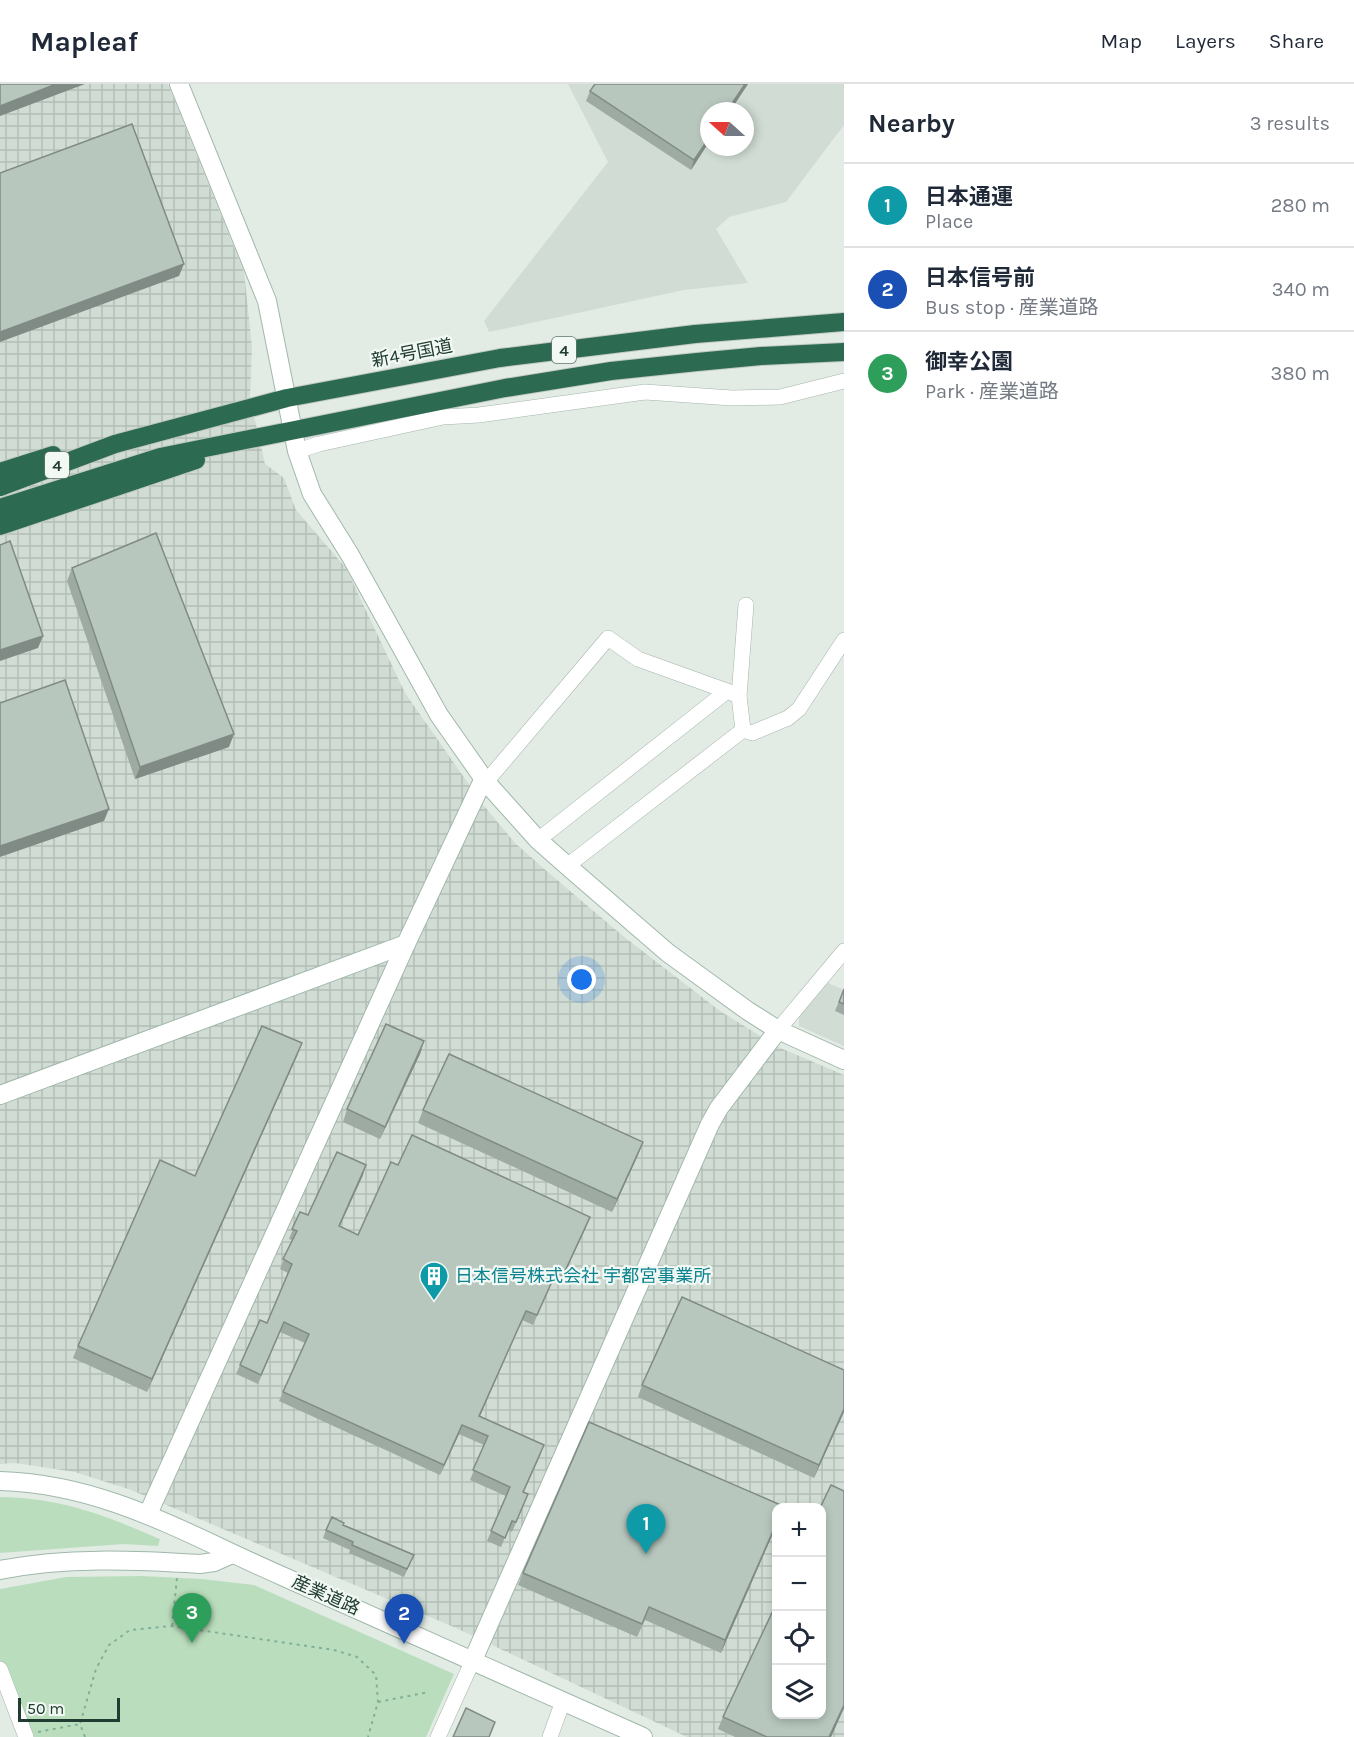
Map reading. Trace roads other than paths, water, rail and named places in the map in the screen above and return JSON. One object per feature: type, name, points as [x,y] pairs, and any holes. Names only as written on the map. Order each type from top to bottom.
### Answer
[{"type":"highway","name":"新4号国道","points":[[0,487],[115,444],[287,398],[500,358],[695,334],[844,322]]},
{"type":"highway","name":"4","points":[[0,508],[160,457],[505,388],[611,371],[760,356],[844,352]]},
{"type":"highway","points":[[0,526],[254,439]]},
{"type":"highway","points":[[0,472],[77,447],[115,444]]},
{"type":"street","points":[[180,84],[267,301],[297,452],[312,494],[350,555],[439,715],[485,780],[538,840],[567,866],[668,952],[748,1011],[778,1030],[844,1060]]},
{"type":"street","points":[[297,452],[319,444],[443,417],[479,415],[645,392],[732,399],[780,397],[844,381]]},
{"type":"street","points":[[743,730],[733,693],[746,605]]},
{"type":"street","points":[[148,1514],[406,944],[485,780],[608,639],[638,659],[733,693]]},
{"type":"street","points":[[743,730],[752,733],[788,718],[799,709],[844,640]]},
{"type":"street","points":[[538,840],[733,693]]},
{"type":"street","points":[[567,866],[743,730]]},
{"type":"street","points":[[0,1095],[406,944]]},
{"type":"street","points":[[438,1737],[710,1124],[719,1108],[778,1030],[844,951]]},
{"type":"street","name":"産業道路","points":[[0,1481],[64,1488],[116,1502],[148,1514],[232,1554],[644,1737]]},
{"type":"street","points":[[0,1570],[33,1564],[90,1560],[214,1563],[232,1554]]},
{"type":"street","points":[[0,1669],[25,1736]]},
{"type":"street","points":[[550,1737],[562,1701]]},
{"type":"place","name":"日本信号株式会社 宇都宮事業所","points":[[434,1302]]},
{"type":"place","name":"日本通運","points":[[646,1554]]},
{"type":"place","name":"御幸公園","points":[[192,1643]]},
{"type":"place","name":"日本信号前","points":[[404,1644]]}]
